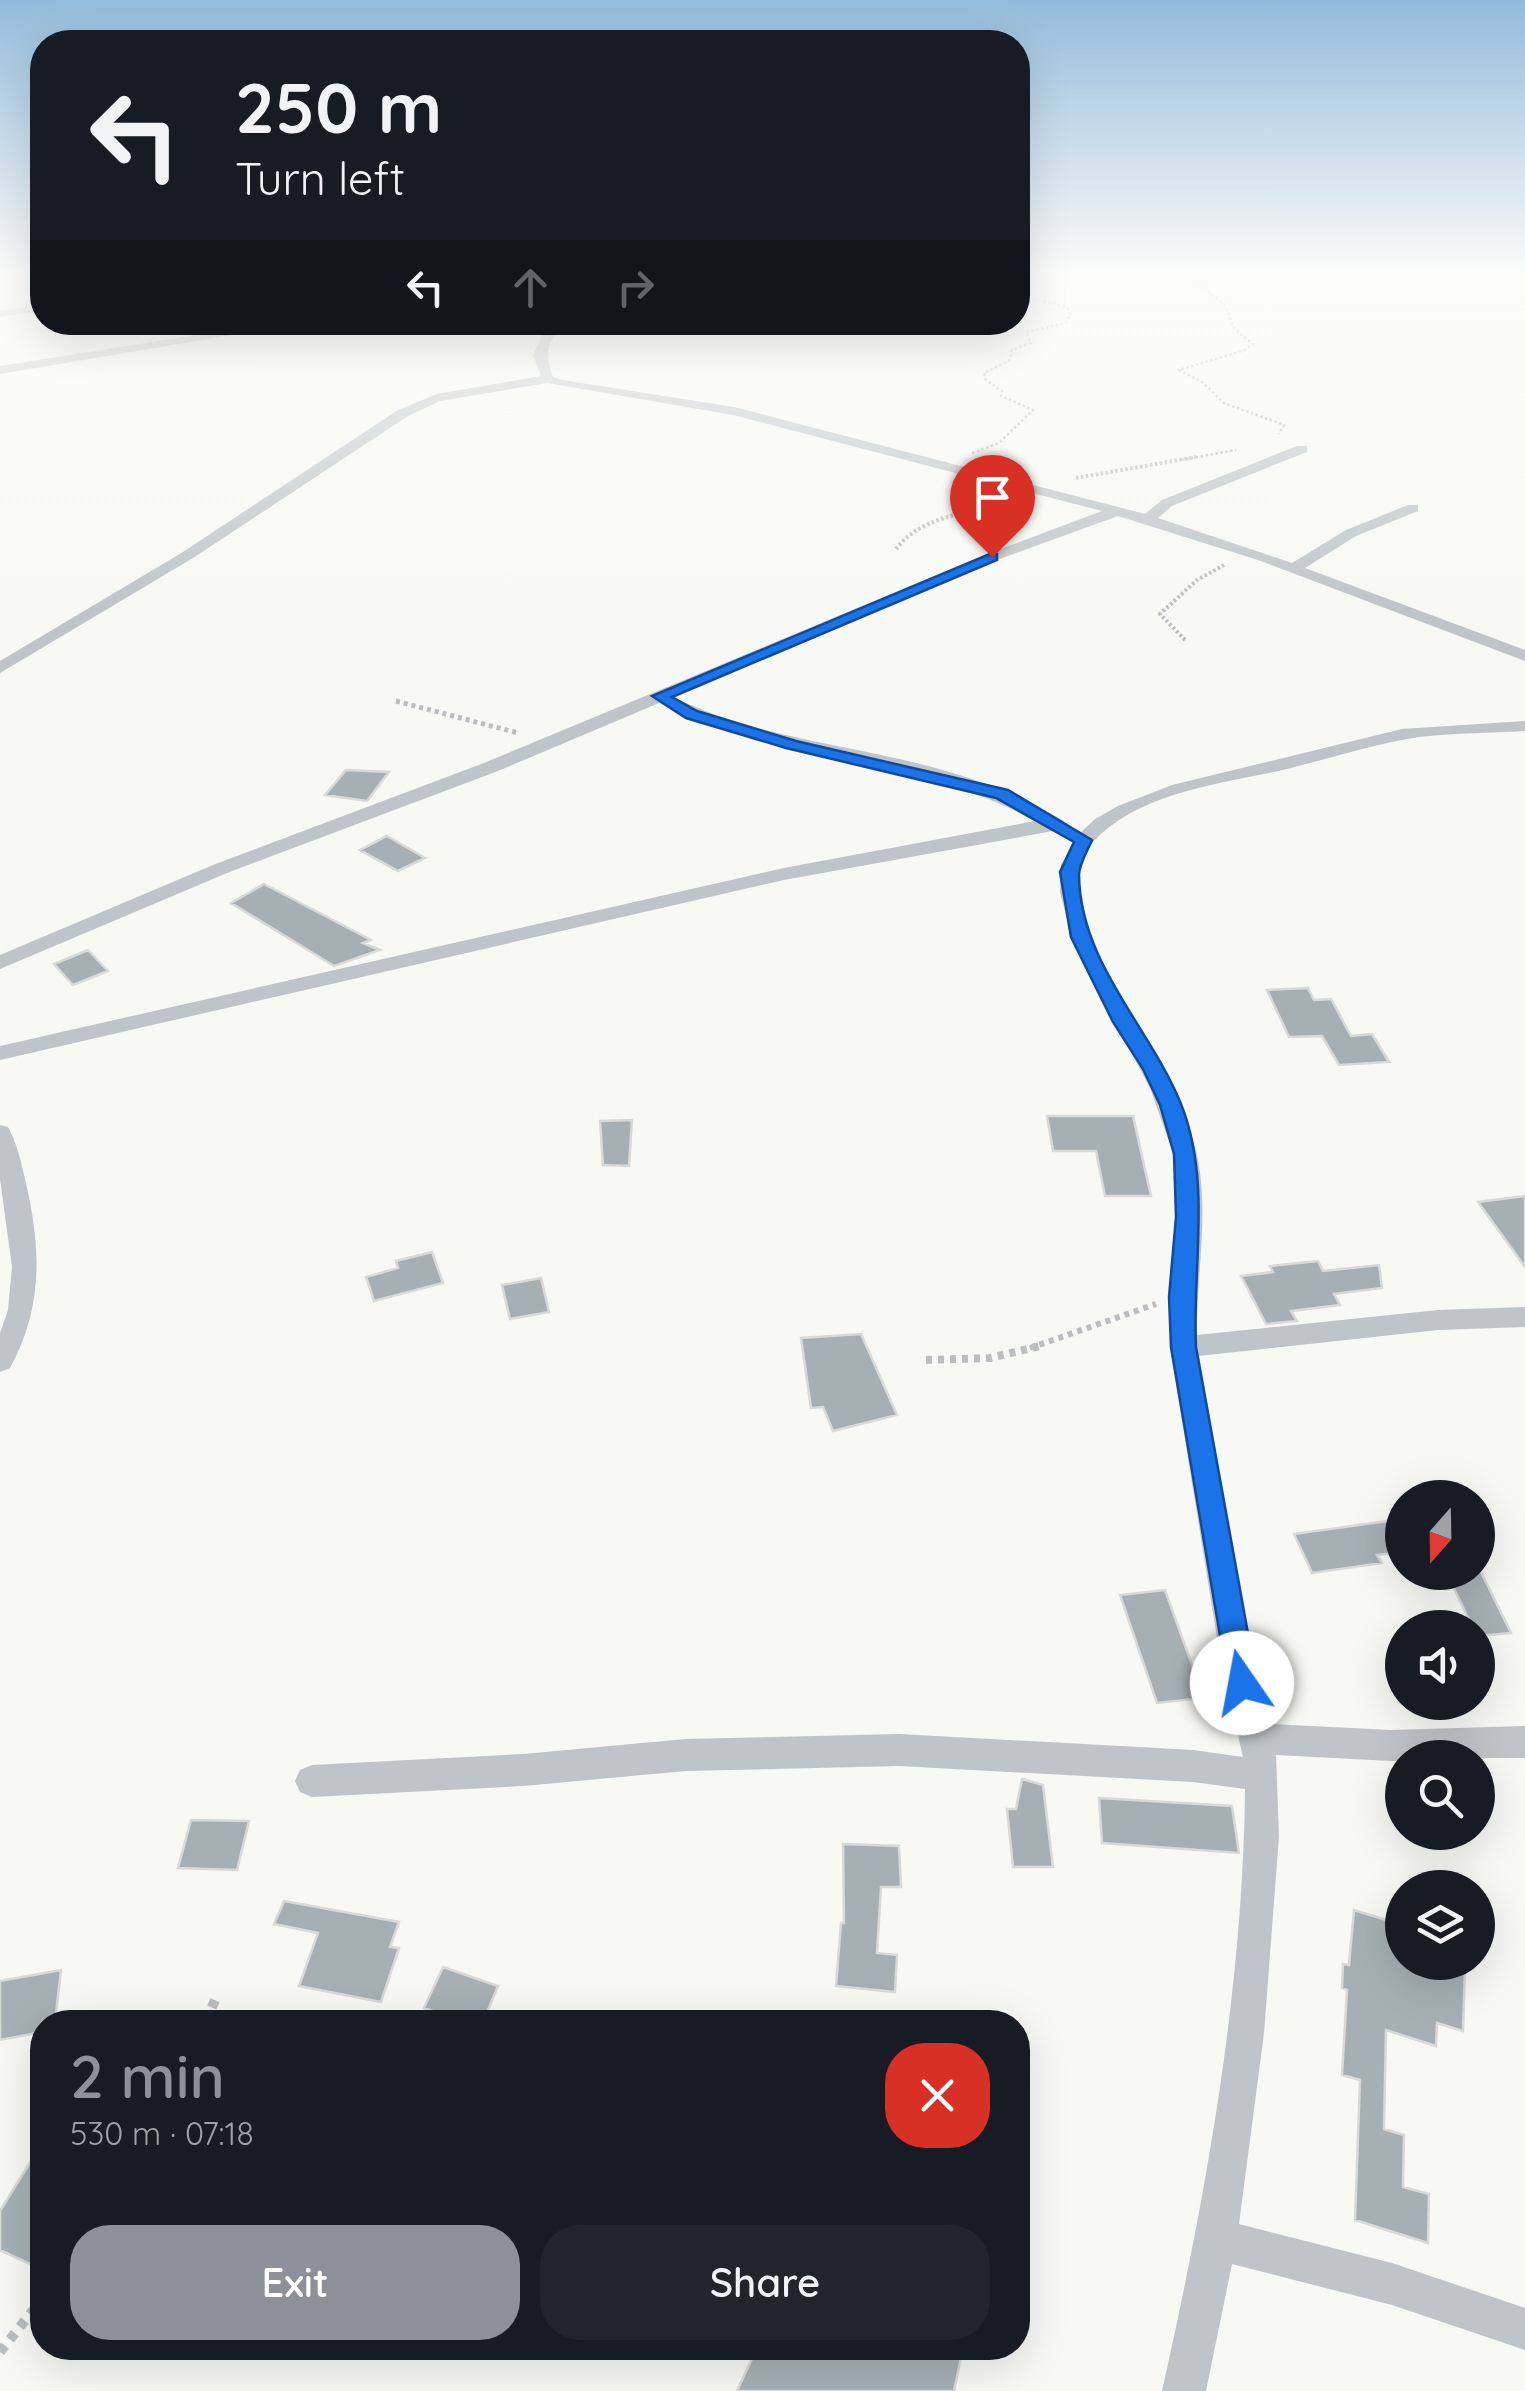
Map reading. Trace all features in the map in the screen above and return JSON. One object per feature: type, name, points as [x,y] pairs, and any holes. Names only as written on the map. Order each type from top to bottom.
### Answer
[{"type":"street","points":[[0,668],[188,555],[403,412],[437,398],[500,387]]},
{"type":"street","points":[[575,387],[734,411],[1148,519],[1247,551],[1525,656]]},
{"type":"street","points":[[1148,519],[1166,503],[1302,449]]},
{"type":"street","points":[[1292,569],[1352,533],[1412,508]]},
{"type":"street","points":[[0,963],[220,869],[547,742],[992,557],[1117,511]]},
{"type":"street","points":[[660,696],[701,718],[1002,794],[1083,840]]},
{"type":"street","points":[[1184,2391],[1217,2239],[1261,1880],[1262,1775],[1236,1656],[1184,1347],[1181,1297],[1188,1217],[1185,1154],[1154,1069],[1123,1022],[1080,937],[1069,872],[1083,840],[1104,821],[1209,782],[1395,735],[1525,726]]},
{"type":"street","points":[[0,1053],[784,874],[1053,822]]},
{"type":"street","points":[[0,1133],[13,1180],[24,1258],[22,1309],[0,1361]]},
{"type":"street","points":[[1184,1347],[1438,1320],[1525,1317]]},
{"type":"street","points":[[1256,1738],[1369,1747],[1453,1748],[1525,1742]]},
{"type":"street","points":[[312,1781],[523,1770],[686,1755],[899,1750],[1194,1766],[1262,1775]]},
{"type":"street","points":[[1217,2239],[1392,2284],[1525,2329]]},
{"type":"path","points":[[944,468],[999,443],[1034,410],[1001,396],[1002,391],[996,387]]},
{"type":"path","points":[[1207,387],[1224,403],[1284,425],[1283,432],[1270,441]]},
{"type":"path","points":[[896,549],[914,527],[980,512],[1010,496],[1058,482],[1141,464],[1238,450]]},
{"type":"path","points":[[1185,640],[1160,614],[1197,580],[1247,551]]},
{"type":"path","points":[[396,701],[547,742]]},
{"type":"path","points":[[926,1360],[990,1358],[1039,1346],[1099,1327],[1136,1309],[1181,1297]]},
{"type":"path","points":[[211,2010],[218,1994]]},
{"type":"path","points":[[0,2352],[30,2314]]},
{"type":"building","points":[[346,770],[389,772],[367,801],[325,795]]},
{"type":"building","points":[[387,836],[425,858],[398,871],[360,850]]},
{"type":"building","points":[[264,884],[371,940],[363,943],[380,950],[334,966],[231,903]]},
{"type":"building","points":[[88,950],[108,971],[73,985],[54,964]]},
{"type":"building","points":[[1308,988],[1314,1000],[1331,999],[1351,1036],[1372,1034],[1389,1062],[1339,1065],[1322,1036],[1289,1037],[1267,990]]},
{"type":"building","points":[[1047,1116],[1133,1116],[1151,1196],[1105,1196],[1096,1151],[1053,1151]]},
{"type":"building","points":[[632,1120],[629,1166],[603,1165],[600,1121]]},
{"type":"building","points":[[1525,1196],[1525,1267],[1478,1202]]},
{"type":"building","points":[[432,1252],[443,1283],[374,1301],[366,1277],[398,1268],[396,1261]]},
{"type":"building","points":[[1318,1261],[1323,1271],[1379,1265],[1382,1288],[1334,1294],[1340,1305],[1291,1311],[1297,1321],[1266,1324],[1241,1276],[1273,1272],[1270,1266]]},
{"type":"building","points":[[541,1278],[549,1312],[510,1319],[502,1285]]},
{"type":"building","points":[[861,1334],[897,1415],[833,1431],[823,1407],[811,1408],[801,1338]]},
{"type":"building","points":[[1385,1521],[1385,1554],[1377,1555],[1382,1563],[1312,1573],[1294,1534]]},
{"type":"building","points":[[1165,1590],[1204,1698],[1157,1703],[1120,1595]]},
{"type":"building","points":[[1455,1590],[1490,1590],[1511,1633],[1495,1634],[1495,1610],[1464,1610]]},
{"type":"building","points":[[1022,1779],[1043,1785],[1053,1867],[1013,1867],[1007,1809],[1016,1809]]},
{"type":"building","points":[[1099,1798],[1232,1806],[1239,1853],[1102,1843]]},
{"type":"building","points":[[191,1820],[249,1821],[237,1870],[178,1868]]},
{"type":"building","points":[[843,1844],[899,1846],[901,1887],[881,1887],[877,1953],[897,1955],[895,1992],[836,1986],[844,1923]]},
{"type":"building","points":[[284,1901],[399,1922],[390,1947],[399,1948],[381,2002],[299,1986],[318,1933],[274,1924]]},
{"type":"building","points":[[1354,1910],[1385,1920],[1385,1980],[1465,1980],[1463,2031],[1437,2023],[1436,2046],[1386,2030],[1384,2129],[1404,2135],[1403,2187],[1429,2194],[1428,2243],[1355,2220],[1360,2080],[1342,2075],[1347,1990],[1342,1988],[1343,1964],[1349,1965]]},
{"type":"building","points":[[443,1967],[498,1986],[488,2010],[424,2008]]},
{"type":"building","points":[[61,1970],[56,2010],[30,2010],[30,2034],[0,2040],[0,1981]]},
{"type":"building","points":[[30,2162],[30,2264],[0,2250],[0,2211]]},
{"type":"building","points":[[751,2360],[960,2360],[954,2391],[737,2391]]},
{"type":"route","points":[[992,557],[660,696],[711,721],[1002,794],[1083,840],[1069,872],[1080,937],[1123,1022],[1154,1069],[1185,1154],[1188,1217],[1181,1297],[1184,1347],[1242,1683]]}]
